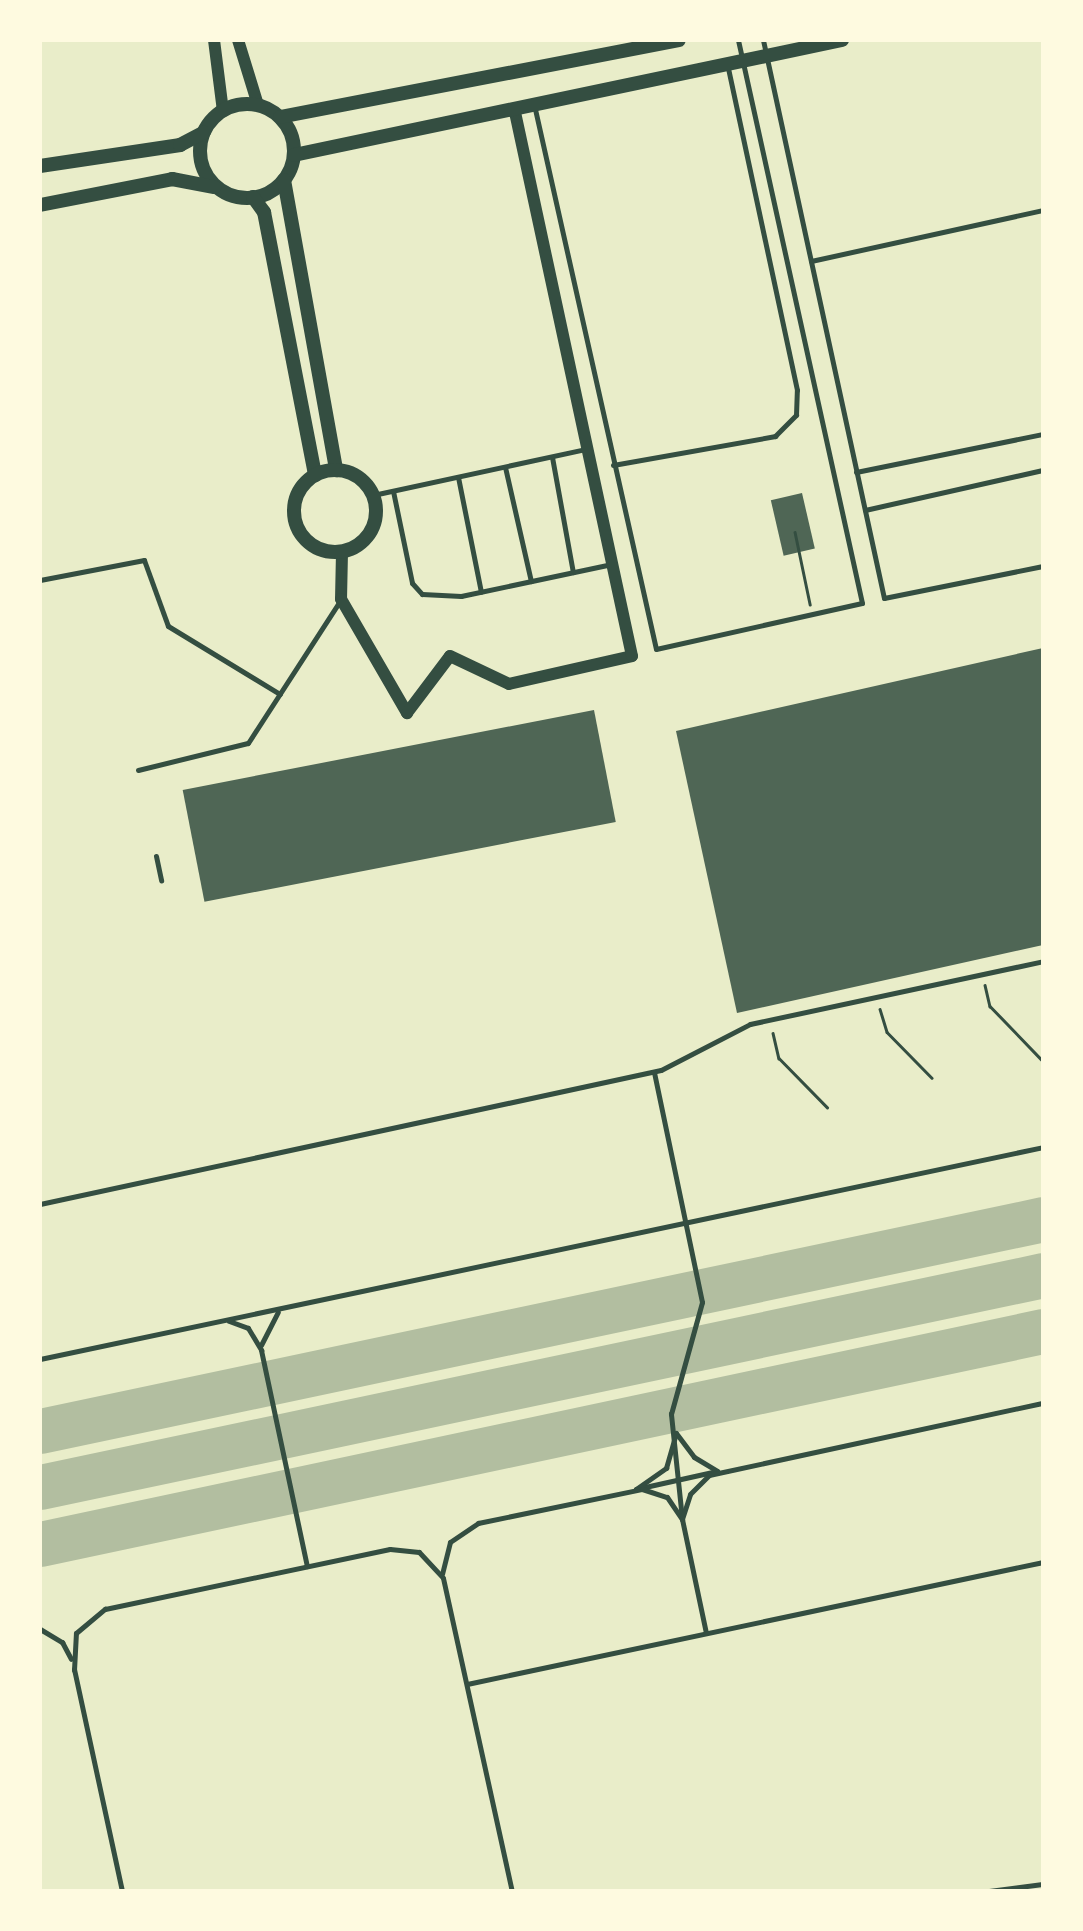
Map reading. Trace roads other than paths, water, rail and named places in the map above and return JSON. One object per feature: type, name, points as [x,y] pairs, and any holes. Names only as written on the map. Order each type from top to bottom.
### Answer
[{"type":"main road","points":[[280,118],[678,40]]},
{"type":"main road","points":[[294,155],[535,108],[842,40]]},
{"type":"main road","points":[[40,166],[180,145],[204,132],[223,110],[258,105],[280,118],[294,155],[284,180],[336,470]]},
{"type":"main road","points":[[204,132],[202,163],[219,189]]},
{"type":"main road","points":[[40,204],[172,179],[253,197],[264,212],[315,475]]},
{"type":"main road","points":[[253,197],[284,180]]},
{"type":"main road","points":[[336,470],[361,479],[373,496],[372,528],[342,552],[317,548],[298,532],[294,506],[315,475],[336,470]]},
{"type":"street","points":[[214,40],[223,110]]},
{"type":"street","points":[[238,40],[258,105]]},
{"type":"street","points":[[342,552],[341,599],[406,712],[450,656],[509,684],[632,656],[515,112]]},
{"type":"lane","points":[[613,465],[775,436],[796,416],[797,390],[735,66],[738,40]]},
{"type":"lane","points":[[763,40],[884,598],[1043,566]]},
{"type":"lane","points":[[535,108],[656,649],[862,603],[735,66]]},
{"type":"lane","points":[[811,262],[1043,210]]},
{"type":"lane","points":[[856,472],[1043,434]]},
{"type":"lane","points":[[373,496],[588,448]]},
{"type":"lane","points":[[552,456],[573,572]]},
{"type":"lane","points":[[505,466],[532,581]]},
{"type":"lane","points":[[865,510],[1043,470]]},
{"type":"lane","points":[[458,477],[481,592]]},
{"type":"lane","points":[[392,491],[412,583],[436,597],[481,592],[613,564]]},
{"type":"lane","points":[[40,580],[144,560],[168,626],[280,694]]},
{"type":"lane","points":[[138,770],[248,743],[341,599]]},
{"type":"lane","points":[[156,856],[161,880]]},
{"type":"lane","points":[[40,1204],[654,1072],[750,1024],[1043,960]]},
{"type":"lane","points":[[654,1072],[702,1302],[671,1414],[682,1519],[706,1633]]},
{"type":"lane","points":[[40,1360],[1043,1147]]},
{"type":"lane","points":[[260,1348],[270,1319],[291,1306]]},
{"type":"lane","points":[[223,1321],[248,1328],[260,1348],[307,1566]]},
{"type":"lane","points":[[512,1891],[442,1575],[446,1550],[470,1526],[1043,1403]]},
{"type":"lane","points":[[675,1432],[694,1457],[717,1471]]},
{"type":"lane","points":[[636,1490],[666,1468],[675,1432]]},
{"type":"lane","points":[[682,1519],[690,1494],[717,1471]]},
{"type":"lane","points":[[636,1490],[662,1493],[682,1519]]},
{"type":"lane","points":[[74,1670],[74,1641],[98,1612],[405,1548],[426,1555],[442,1575]]},
{"type":"lane","points":[[467,1684],[1043,1562]]},
{"type":"lane","points":[[40,1629],[62,1642],[74,1670],[122,1891]]},
{"type":"lane","points":[[990,1891],[1043,1884]]}]
